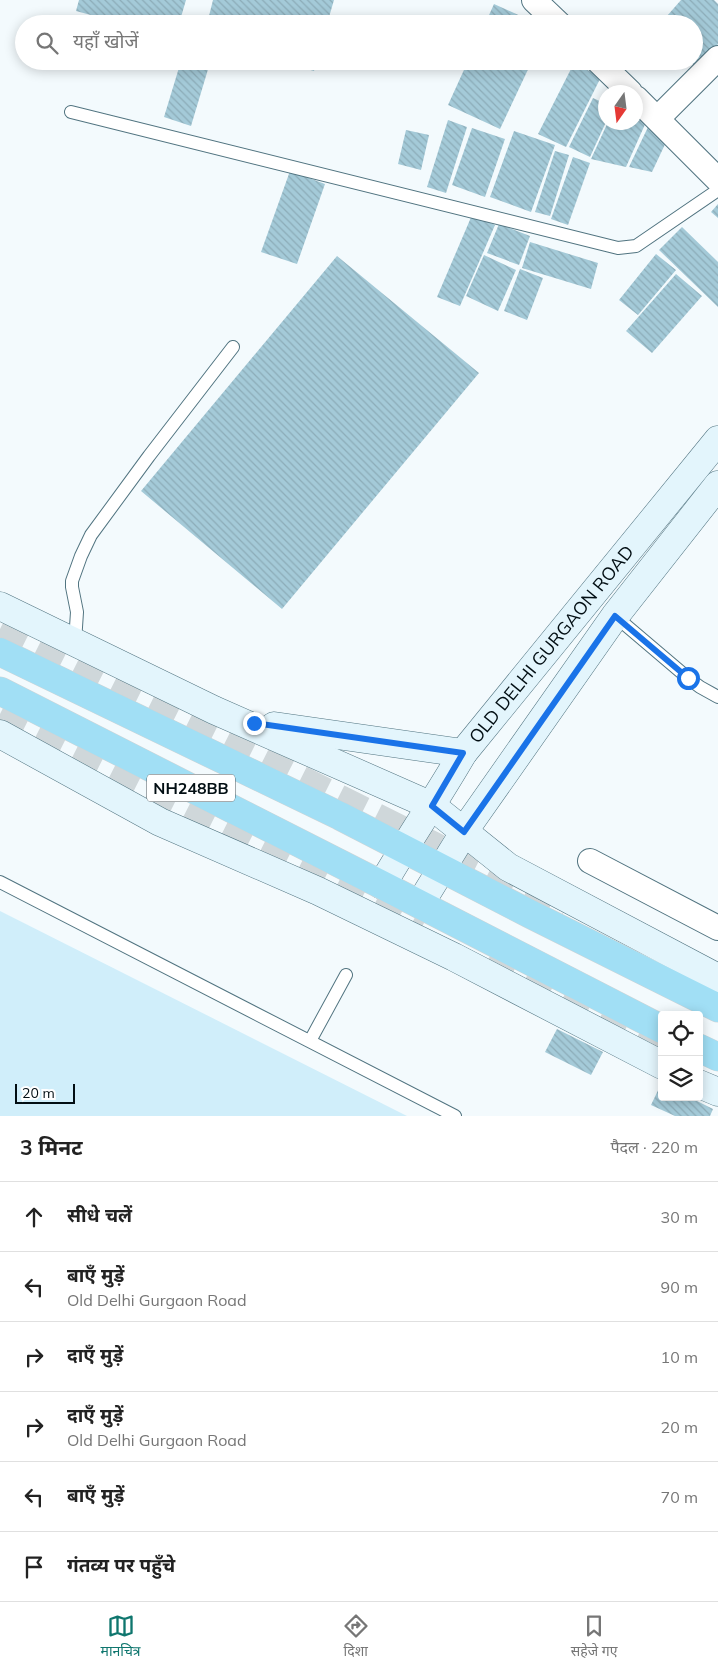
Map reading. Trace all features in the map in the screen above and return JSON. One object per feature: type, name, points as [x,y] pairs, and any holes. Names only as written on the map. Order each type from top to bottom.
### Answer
[{"type":"highway","name":"NH248BB","points":[[0,652],[404,848],[718,1008]]},
{"type":"highway","name":"NH248BB","points":[[0,691],[658,1027]]},
{"type":"highway","points":[[703,1050],[718,1057]]},
{"type":"street","points":[[534,0],[550,15]]},
{"type":"street","points":[[657,119],[718,58]]},
{"type":"street","points":[[607,70],[623,85]]},
{"type":"street","points":[[643,105],[718,180]]},
{"type":"street","name":"OLD DELHI GURGAON ROAD","points":[[382,885],[463,753],[718,440]]},
{"type":"street","name":"OLD DELHI GURGAON ROAD","points":[[420,904],[464,832],[615,616],[718,485]]},
{"type":"street","points":[[0,606],[214,710],[432,806],[508,867],[718,978]]},
{"type":"street","points":[[214,710],[254,723],[463,753]]},
{"type":"street","points":[[0,734],[160,822],[318,891],[454,957],[658,1063]]},
{"type":"street","points":[[590,861],[718,928]]},
{"type":"street","points":[[703,1086],[718,1092]]},
{"type":"lane","points":[[71,112],[618,248],[636,246],[718,190]]},
{"type":"lane","points":[[75,642],[77,612],[72,581],[91,535],[233,347]]},
{"type":"lane","points":[[615,616],[688,678],[718,697]]},
{"type":"lane","points":[[0,882],[456,1116]]},
{"type":"lane","points":[[310,1041],[346,975]]},
{"type":"shaded area","points":[[0,911],[407,1116],[0,1116]]},
{"type":"building","points":[[79,0],[186,0],[182,15],[91,15],[76,11]]},
{"type":"building","points":[[213,0],[334,0],[330,15],[209,15]]},
{"type":"building","points":[[681,0],[714,0],[718,4],[718,44],[703,61],[703,15],[668,15]]},
{"type":"building","points":[[494,4],[518,15],[489,15]]},
{"type":"building","points":[[178,70],[208,70],[191,126],[164,117]]},
{"type":"building","points":[[464,70],[528,70],[500,129],[448,105]]},
{"type":"building","points":[[570,70],[588,70],[601,77],[566,147],[538,134]]},
{"type":"building","points":[[593,98],[598,100],[598,130],[602,130],[590,157],[569,147]]},
{"type":"building","points":[[643,118],[647,120],[643,129]]},
{"type":"building","points":[[448,120],[467,127],[446,193],[427,187]]},
{"type":"building","points":[[648,127],[668,138],[652,172],[629,167]]},
{"type":"building","points":[[472,128],[505,139],[485,197],[452,185]]},
{"type":"building","points":[[406,130],[429,135],[421,170],[398,164]]},
{"type":"building","points":[[604,130],[643,130],[626,167],[591,159]]},
{"type":"building","points":[[514,131],[555,145],[531,212],[490,197]]},
{"type":"building","points":[[555,151],[569,155],[550,216],[535,212]]},
{"type":"building","points":[[573,157],[590,163],[568,225],[551,219]]},
{"type":"building","points":[[290,171],[325,184],[297,264],[261,252]]},
{"type":"building","points":[[718,204],[718,218],[711,212]]},
{"type":"building","points":[[472,215],[495,225],[460,306],[437,297]]},
{"type":"building","points":[[499,224],[530,236],[519,265],[487,253]]},
{"type":"building","points":[[682,227],[718,262],[718,307],[659,250]]},
{"type":"building","points":[[530,242],[598,263],[591,289],[522,268]]},
{"type":"building","points":[[656,254],[676,270],[638,315],[619,300]]},
{"type":"building","points":[[484,255],[516,270],[498,311],[466,296]]},
{"type":"building","points":[[337,256],[479,373],[282,609],[141,491]]},
{"type":"building","points":[[520,269],[543,278],[527,320],[504,311]]},
{"type":"building","points":[[676,274],[702,296],[652,353],[626,331]]},
{"type":"building","points":[[557,1029],[603,1052],[591,1075],[545,1052]]},
{"type":"building","points":[[658,1090],[658,1101],[697,1101],[713,1109],[710,1116],[675,1116],[651,1105]]},
{"type":"tunnel","points":[[0,629],[564,911]]},
{"type":"tunnel","points":[[0,714],[422,927]]},
{"type":"tunnel","points":[[488,960],[658,1042]]},
{"type":"route","points":[[254,723],[463,753],[432,806],[464,832],[615,616],[688,678]]}]
